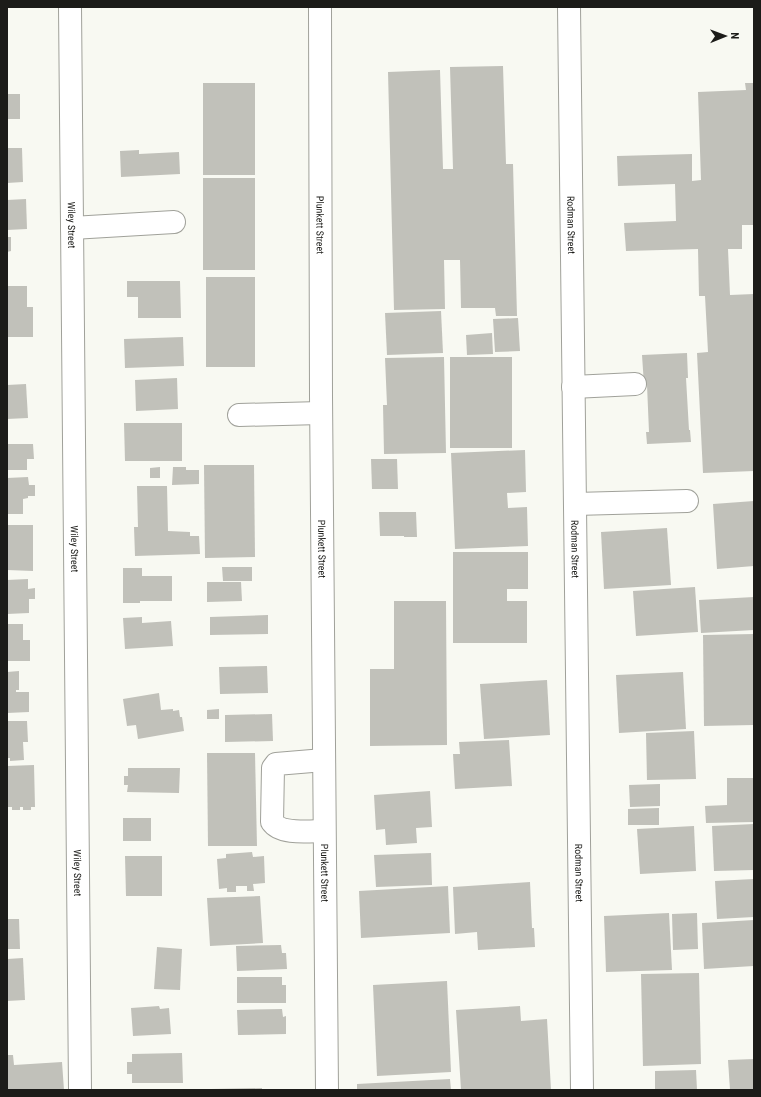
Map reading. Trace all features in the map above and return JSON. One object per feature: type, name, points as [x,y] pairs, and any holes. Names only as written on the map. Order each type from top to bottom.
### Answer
[{"type":"street","name":"Wiley Street","points":[[70,7],[80,1090]]},
{"type":"street","name":"Plunkett Street","points":[[320,7],[321,413],[327,1090]]},
{"type":"street","name":"Rodman Street","points":[[569,7],[582,1090]]},
{"type":"street","points":[[72,228],[174,222]]},
{"type":"street","points":[[573,388],[635,384]]},
{"type":"street","points":[[239,415],[321,413]]},
{"type":"street","points":[[575,504],[687,500]]},
{"type":"street","points":[[324,760],[276,764],[273,768],[272,822],[275,826],[281,829],[293,831],[324,831]]},
{"type":"building","points":[[503,66],[506,164],[513,164],[517,316],[496,316],[495,308],[461,308],[460,260],[444,260],[445,309],[394,310],[388,72],[440,70],[443,169],[453,169],[450,67]]},
{"type":"building","points":[[203,83],[255,83],[255,175],[203,175]]},
{"type":"building","points":[[745,83],[754,83],[754,225],[742,225],[742,249],[728,249],[730,295],[754,294],[754,471],[703,473],[697,353],[708,352],[705,296],[699,296],[698,249],[626,251],[624,223],[676,221],[675,184],[618,186],[617,156],[692,154],[692,181],[701,180],[698,92],[746,90]]},
{"type":"building","points":[[7,94],[20,94],[20,119],[7,119]]},
{"type":"building","points":[[7,148],[22,148],[23,182],[7,183]]},
{"type":"building","points":[[139,150],[139,154],[179,152],[180,174],[121,177],[120,151]]},
{"type":"building","points":[[203,178],[255,178],[255,270],[203,270]]},
{"type":"building","points":[[26,199],[27,229],[7,230],[7,200]]},
{"type":"building","points":[[7,237],[11,237],[11,251],[7,252]]},
{"type":"building","points":[[206,277],[255,277],[255,367],[206,367]]},
{"type":"building","points":[[127,281],[180,281],[181,318],[138,318],[138,297],[127,297]]},
{"type":"building","points":[[7,286],[27,286],[27,307],[33,307],[33,337],[7,337]]},
{"type":"building","points":[[441,311],[443,353],[387,355],[385,313]]},
{"type":"building","points":[[518,318],[520,351],[495,352],[493,319]]},
{"type":"building","points":[[492,333],[493,354],[467,355],[466,335]]},
{"type":"building","points":[[183,337],[184,366],[125,368],[124,339]]},
{"type":"building","points":[[687,353],[688,378],[686,378],[691,442],[647,444],[646,432],[649,432],[647,385],[644,385],[642,355]]},
{"type":"building","points":[[444,357],[446,453],[384,454],[383,405],[387,405],[385,358]]},
{"type":"building","points":[[450,357],[512,357],[512,448],[450,448]]},
{"type":"building","points":[[177,378],[178,409],[136,411],[135,380]]},
{"type":"building","points":[[26,384],[28,418],[7,419],[7,385]]},
{"type":"building","points":[[124,423],[182,423],[182,461],[125,461]]},
{"type":"building","points":[[7,444],[33,444],[34,459],[27,459],[27,470],[7,470]]},
{"type":"building","points":[[525,450],[526,492],[507,493],[508,508],[527,507],[528,546],[455,549],[451,453]]},
{"type":"building","points":[[371,459],[397,459],[398,489],[372,489]]},
{"type":"building","points":[[204,465],[254,465],[255,557],[205,558]]},
{"type":"building","points":[[160,467],[160,478],[150,478],[150,468]]},
{"type":"building","points":[[173,467],[186,467],[186,470],[199,470],[199,484],[172,485]]},
{"type":"building","points":[[28,477],[29,485],[35,485],[35,496],[28,496],[28,498],[23,499],[23,514],[7,514],[7,478]]},
{"type":"building","points":[[137,486],[167,486],[168,531],[190,532],[190,536],[199,536],[200,554],[135,556],[134,527],[138,527]]},
{"type":"building","points":[[754,501],[754,566],[717,569],[713,504]]},
{"type":"building","points":[[379,512],[416,512],[417,537],[380,536]]},
{"type":"building","points":[[7,525],[33,525],[33,571],[7,570]]},
{"type":"building","points":[[667,528],[671,585],[604,589],[601,532]]},
{"type":"building","points":[[453,552],[528,552],[528,589],[507,589],[507,601],[527,601],[527,643],[453,643]]},
{"type":"building","points":[[222,567],[252,567],[252,581],[223,581]]},
{"type":"building","points":[[123,568],[142,568],[142,576],[172,576],[172,601],[140,601],[140,603],[123,603]]},
{"type":"building","points":[[28,579],[28,589],[35,588],[35,599],[29,599],[29,613],[7,614],[7,580]]},
{"type":"building","points":[[207,582],[241,582],[242,601],[207,602]]},
{"type":"building","points":[[695,587],[698,632],[636,636],[633,591]]},
{"type":"building","points":[[754,597],[754,630],[701,633],[699,600]]},
{"type":"building","points":[[394,601],[446,601],[447,745],[370,746],[370,669],[394,669]]},
{"type":"building","points":[[268,615],[268,634],[210,635],[210,617]]},
{"type":"building","points":[[142,617],[142,623],[171,621],[173,646],[125,649],[123,618]]},
{"type":"building","points":[[7,624],[23,624],[23,640],[30,640],[30,661],[7,661]]},
{"type":"building","points":[[754,634],[754,725],[704,726],[703,635]]},
{"type":"building","points":[[267,666],[268,693],[220,694],[219,667]]},
{"type":"building","points":[[19,671],[19,690],[16,690],[16,692],[29,692],[29,712],[7,713],[7,672]]},
{"type":"building","points":[[683,672],[686,729],[619,733],[616,675]]},
{"type":"building","points":[[547,680],[550,735],[484,739],[480,684]]},
{"type":"building","points":[[159,693],[161,710],[179,710],[180,717],[182,717],[184,731],[138,739],[136,725],[127,726],[123,699]]},
{"type":"building","points":[[219,709],[219,719],[207,719],[207,710]]},
{"type":"building","points":[[272,714],[273,741],[225,742],[225,715]]},
{"type":"building","points":[[7,721],[27,721],[28,742],[23,742],[24,760],[10,761],[10,758],[7,758]]},
{"type":"building","points":[[694,731],[696,779],[647,780],[646,733]]},
{"type":"building","points":[[509,740],[512,786],[455,789],[453,754],[460,754],[459,742]]},
{"type":"building","points":[[207,753],[255,753],[257,846],[208,846]]},
{"type":"building","points":[[34,765],[35,807],[31,807],[31,810],[23,810],[23,807],[20,807],[20,810],[12,810],[12,807],[7,807],[7,766]]},
{"type":"building","points":[[128,768],[180,768],[179,793],[127,792],[128,785],[124,785],[124,776],[128,776]]},
{"type":"building","points":[[727,778],[754,778],[754,822],[706,823],[705,806],[727,805]]},
{"type":"building","points":[[660,784],[660,806],[630,807],[629,785]]},
{"type":"building","points":[[430,791],[432,827],[416,828],[417,843],[386,845],[385,829],[376,830],[374,795]]},
{"type":"building","points":[[659,808],[659,825],[628,825],[628,809]]},
{"type":"building","points":[[123,818],[151,818],[151,841],[123,841]]},
{"type":"building","points":[[754,824],[754,870],[714,871],[712,826]]},
{"type":"building","points":[[694,826],[696,871],[640,874],[637,829]]},
{"type":"building","points":[[252,852],[253,857],[264,856],[265,883],[253,884],[254,891],[247,891],[247,886],[236,886],[236,892],[227,892],[227,888],[219,889],[217,859],[226,858],[226,854]]},
{"type":"building","points":[[431,853],[432,885],[376,887],[374,855]]},
{"type":"building","points":[[125,856],[162,856],[162,896],[126,896]]},
{"type":"building","points":[[754,879],[754,917],[717,919],[715,881]]},
{"type":"building","points":[[530,882],[532,928],[534,928],[535,947],[478,950],[477,932],[455,934],[453,887]]},
{"type":"building","points":[[448,886],[450,933],[361,938],[359,891]]},
{"type":"building","points":[[260,896],[263,943],[210,946],[207,898]]},
{"type":"building","points":[[669,913],[672,970],[606,972],[604,916]]},
{"type":"building","points":[[697,913],[698,949],[673,950],[672,914]]},
{"type":"building","points":[[7,919],[19,919],[20,949],[7,949]]},
{"type":"building","points":[[754,920],[754,966],[704,969],[702,923]]},
{"type":"building","points":[[281,945],[282,953],[286,953],[287,969],[237,971],[236,946]]},
{"type":"building","points":[[157,947],[182,949],[180,990],[154,989]]},
{"type":"building","points":[[23,958],[25,1000],[7,1001],[7,959]]},
{"type":"building","points":[[699,973],[701,1064],[643,1066],[641,974]]},
{"type":"building","points":[[237,977],[282,977],[282,985],[286,985],[286,1003],[237,1003]]},
{"type":"building","points":[[447,981],[451,1072],[377,1076],[373,985]]},
{"type":"building","points":[[159,1006],[160,1009],[169,1008],[171,1034],[133,1036],[131,1008]]},
{"type":"building","points":[[520,1006],[521,1021],[547,1019],[551,1090],[461,1090],[456,1010]]},
{"type":"building","points":[[282,1009],[283,1017],[286,1016],[286,1034],[238,1035],[237,1010]]},
{"type":"building","points":[[182,1053],[183,1083],[132,1083],[132,1074],[127,1074],[127,1062],[132,1062],[132,1054]]},
{"type":"building","points":[[7,1055],[13,1055],[14,1065],[62,1062],[64,1090],[7,1090]]},
{"type":"building","points":[[754,1059],[754,1090],[730,1090],[728,1060]]},
{"type":"building","points":[[696,1070],[697,1090],[655,1090],[655,1071]]},
{"type":"building","points":[[450,1079],[451,1090],[357,1090],[357,1084]]},
{"type":"building","points":[[262,1088],[262,1090],[211,1090],[211,1089]]}]
